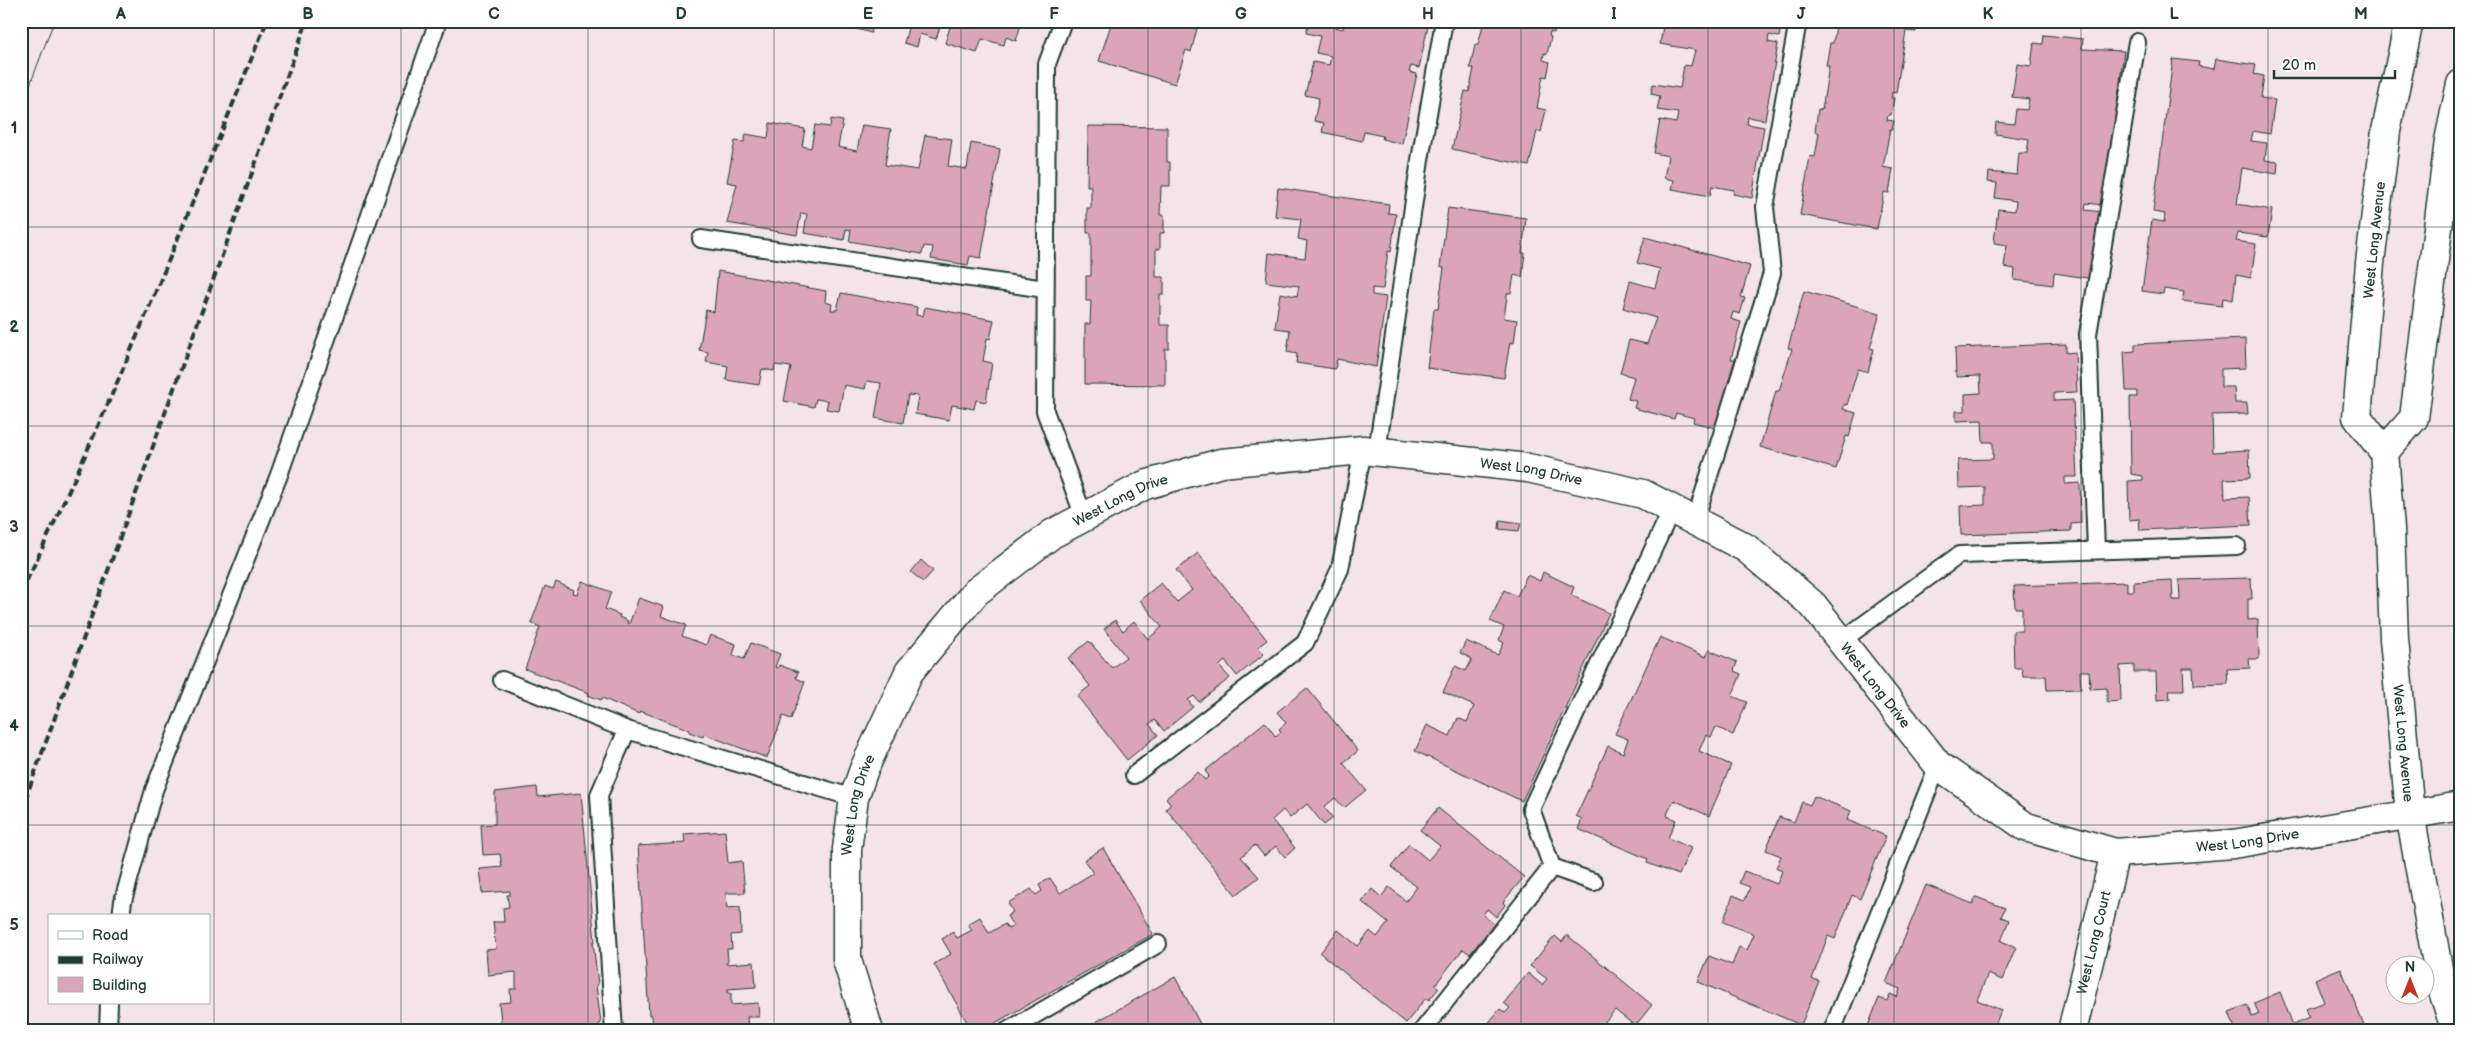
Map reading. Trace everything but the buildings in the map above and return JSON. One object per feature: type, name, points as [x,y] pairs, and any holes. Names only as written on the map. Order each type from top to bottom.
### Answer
[{"type":"street","name":"West Long Avenue","points":[[2409,21],[2386,131],[2370,263],[2357,417],[2384,452],[2390,529],[2394,639],[2410,814],[2441,984],[2456,1031]]},
{"type":"street","points":[[2384,452],[2414,418],[2450,141],[2461,84]]},
{"type":"street","name":"West Long Drive","points":[[870,1031],[847,960],[847,849],[854,798],[864,769],[909,672],[976,592],[1052,534],[1145,485],[1221,463],[1370,450],[1528,468],[1644,494],[1746,548],[1812,605],[1938,765],[2026,827],[2116,853],[2233,844],[2461,806]]},
{"type":"street","name":"West Long Court","points":[[2072,1031],[2116,853]]},
{"type":"lane","points":[[121,914],[123,901],[154,790],[279,475],[438,21]]},
{"type":"lane","points":[[1063,21],[1048,64],[1045,411],[1084,517]]},
{"type":"lane","points":[[1134,775],[1305,643],[1340,569],[1370,450],[1444,21]]},
{"type":"lane","points":[[1552,867],[1531,809],[1684,515],[1772,273],[1765,207],[1798,21]]},
{"type":"lane","points":[[2096,550],[2088,334],[2137,42]]},
{"type":"lane","points":[[701,239],[1045,290]]},
{"type":"lane","points":[[1840,641],[1959,555],[2237,546]]},
{"type":"lane","points":[[502,680],[627,730],[854,798]]},
{"type":"lane","points":[[614,1031],[599,795],[627,730]]},
{"type":"lane","points":[[1832,1031],[1938,765]]},
{"type":"lane","points":[[1552,867],[1594,882]]},
{"type":"lane","points":[[1422,1031],[1552,867]]},
{"type":"lane","points":[[1008,1031],[1158,944]]},
{"type":"lane","points":[[108,1031],[109,1004]]},
{"type":"tram line","points":[[21,32],[25,21]]},
{"type":"tram line","points":[[21,109],[54,21]]},
{"type":"railway","points":[[21,592],[87,452],[267,21]]},
{"type":"railway","points":[[21,811],[307,21]]}]
